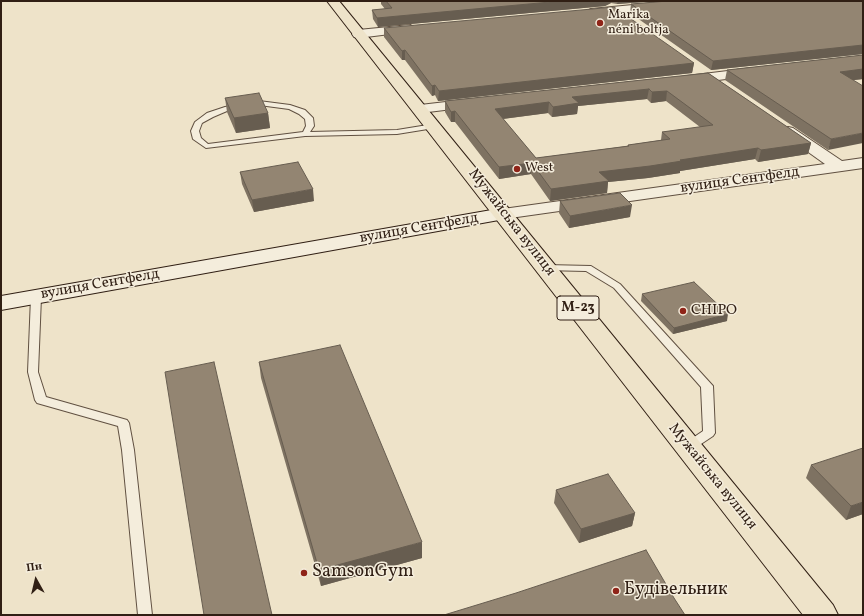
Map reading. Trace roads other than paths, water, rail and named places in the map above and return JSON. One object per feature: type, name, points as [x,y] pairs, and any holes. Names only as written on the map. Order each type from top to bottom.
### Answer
[{"type":"highway","name":"Мужайська вулиця","points":[[333,1],[822,615]]},
{"type":"street","points":[[603,1],[628,19]]},
{"type":"street","points":[[577,14],[711,1]]},
{"type":"street","points":[[358,34],[418,28]]},
{"type":"street","points":[[696,68],[722,86]]},
{"type":"street","points":[[678,81],[763,71]]},
{"type":"street","points":[[420,109],[483,102]]},
{"type":"street","points":[[774,122],[840,166]]},
{"type":"street","name":"вулиця Сентфелд","points":[[1,303],[503,214],[863,163]]},
{"type":"lane","points":[[305,134],[310,126],[308,118],[302,112],[283,106],[259,103],[224,109],[210,115],[199,122],[194,131],[197,139],[206,146],[305,134],[397,132],[434,126]]},
{"type":"lane","points":[[546,268],[588,268],[617,286],[707,386],[709,433],[688,447]]},
{"type":"lane","points":[[36,297],[33,372],[41,400],[123,423],[128,450],[145,615]]},
{"type":"place","name":"Marika néni boltja","points":[[600,23]]},
{"type":"place","name":"West","points":[[517,169]]},
{"type":"place","name":"CHIPO","points":[[683,311]]},
{"type":"place","name":"SamsonGym","points":[[304,573]]},
{"type":"place","name":"Будівельник","points":[[616,591]]}]
